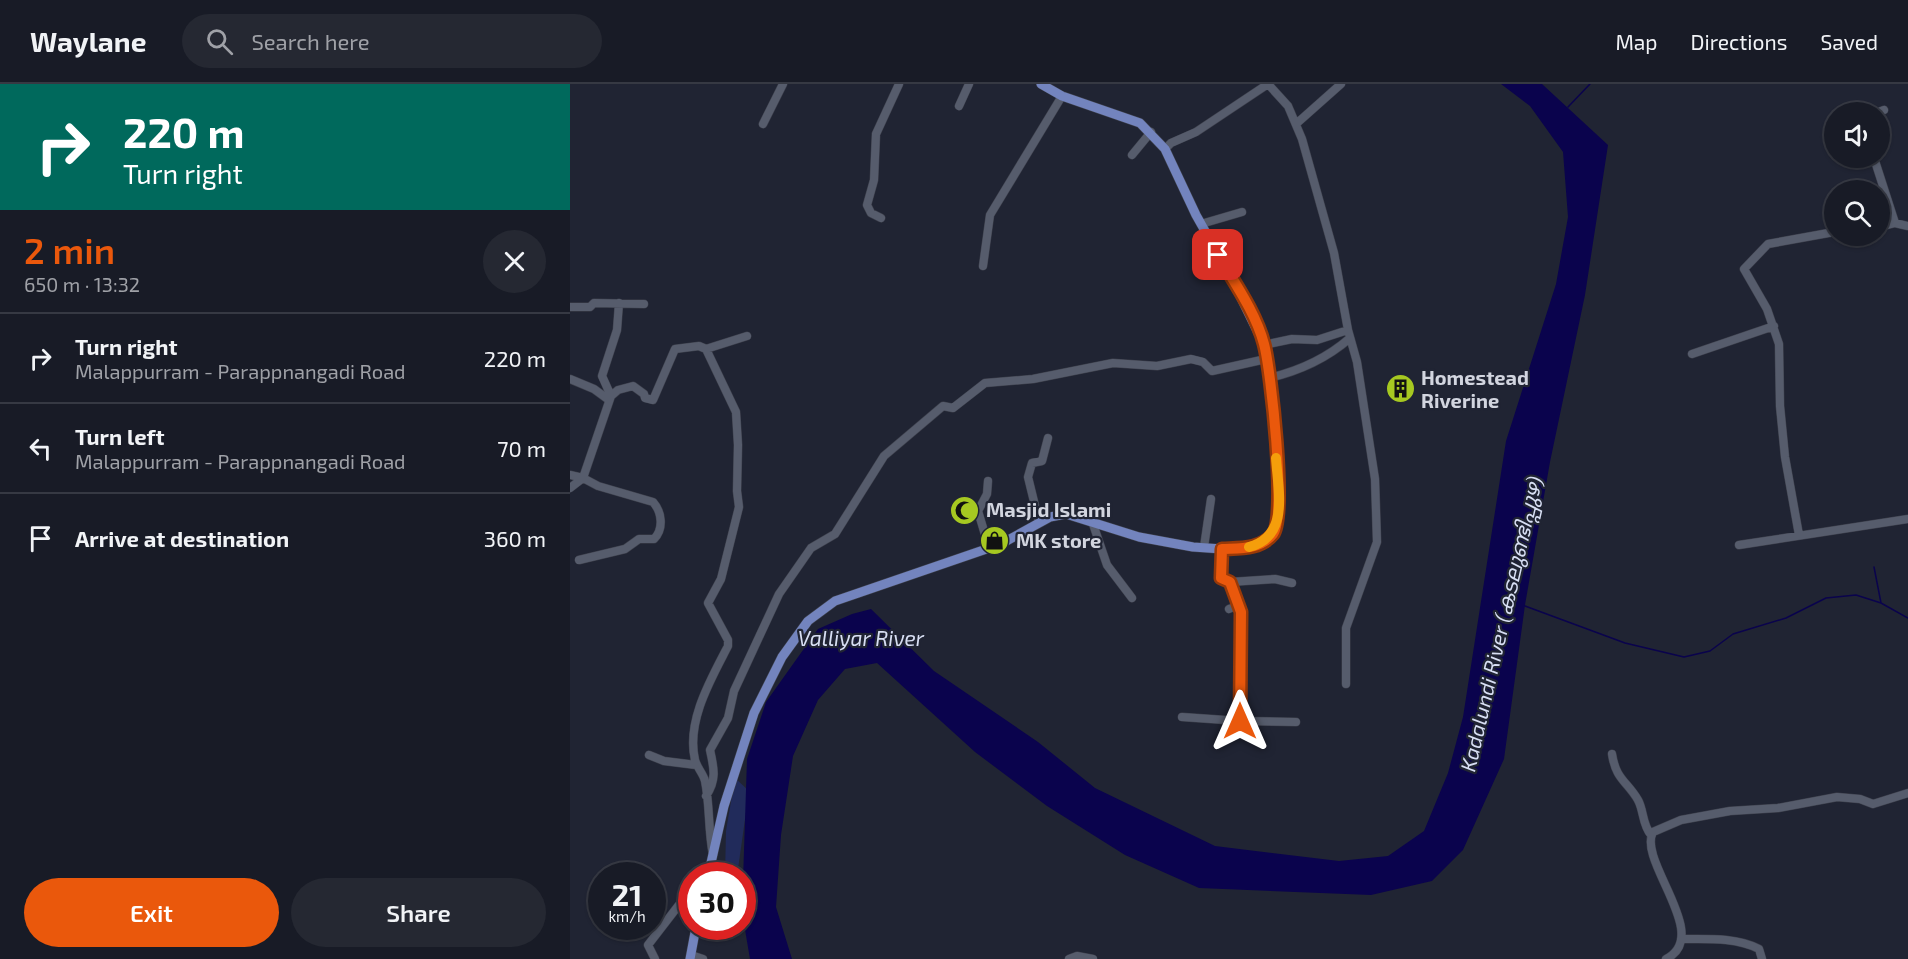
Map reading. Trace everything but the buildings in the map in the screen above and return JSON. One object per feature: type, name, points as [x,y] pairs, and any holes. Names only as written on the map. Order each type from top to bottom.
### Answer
[{"type":"main road","points":[[713,862],[724,806],[754,713],[782,657],[808,621],[836,601],[989,548],[1050,516],[1066,514],[1093,524],[1159,541],[1222,549],[1259,545],[1273,534],[1279,522],[1269,378],[1264,345],[1165,149],[1151,132],[1128,117],[1062,96],[1041,84]]},
{"type":"main road","points":[[691,957],[694,940]]},
{"type":"street","points":[[763,124],[783,84]]},
{"type":"street","points":[[881,218],[871,213],[867,205],[874,180],[876,134],[899,84]]},
{"type":"street","points":[[959,106],[969,84]]},
{"type":"street","points":[[1165,149],[1171,143],[1196,132],[1268,84],[1288,106],[1296,124],[1334,253],[1349,334],[1357,362],[1375,479],[1377,542],[1346,628],[1346,684]]},
{"type":"street","points":[[1296,124],[1341,84]]},
{"type":"street","points":[[983,266],[990,215],[1062,96]]},
{"type":"street","points":[[1132,155],[1151,132]]},
{"type":"street","points":[[1877,168],[1895,223]]},
{"type":"street","points":[[1201,224],[1242,212]]},
{"type":"street","points":[[1890,224],[1908,226]]},
{"type":"street","points":[[1799,535],[1785,458],[1780,406],[1779,344],[1774,326],[1745,273],[1746,265],[1768,244],[1824,231]]},
{"type":"street","points":[[570,307],[590,307],[594,303],[644,304]]},
{"type":"street","points":[[610,398],[602,376],[617,330],[619,303]]},
{"type":"street","points":[[1692,354],[1774,326]]},
{"type":"street","points":[[1264,345],[1292,339],[1317,340],[1349,334]]},
{"type":"street","points":[[1269,378],[1292,373],[1313,363],[1349,334]]},
{"type":"street","points":[[706,349],[747,336]]},
{"type":"street","points":[[570,488],[583,478],[610,398],[618,390],[633,386],[644,394],[645,398],[653,400],[675,349],[699,345],[706,349],[736,412],[736,491],[740,507],[720,579],[708,603],[728,640],[728,646],[702,703],[694,732],[696,765],[704,779],[708,832],[714,859]]},
{"type":"street","points":[[706,796],[714,785],[715,772],[710,750],[728,718],[734,692],[779,594],[811,548],[835,534],[884,456],[943,406],[952,408],[985,383],[1033,379],[1113,363],[1157,366],[1191,359],[1203,362],[1212,371],[1266,359]]},
{"type":"street","points":[[570,379],[610,398]]},
{"type":"street","points":[[1040,522],[1028,471],[1032,463],[1042,461],[1048,438]]},
{"type":"street","points":[[570,475],[653,502],[660,514],[660,526],[654,539],[639,539],[625,549],[579,560]]},
{"type":"street","points":[[988,481],[987,494],[978,511],[989,548]]},
{"type":"street","points":[[1204,547],[1211,500]]},
{"type":"street","points":[[1739,545],[1908,519]]},
{"type":"street","points":[[1093,524],[1107,565],[1132,598]]},
{"type":"street","points":[[1222,549],[1221,578],[1230,582],[1275,579],[1292,583]]},
{"type":"street","points":[[1230,582],[1241,612],[1240,721]]},
{"type":"street","points":[[1229,609],[1233,607],[1237,599]]},
{"type":"street","points":[[1182,717],[1296,722]]},
{"type":"street","points":[[1612,754],[1617,773],[1639,802],[1643,822],[1651,835],[1651,847],[1682,929],[1681,939],[1670,958]]},
{"type":"street","points":[[649,755],[664,761],[696,765]]},
{"type":"street","points":[[1651,835],[1662,827],[1681,820],[1730,811],[1778,808],[1837,797],[1860,799],[1873,804],[1908,793]]},
{"type":"street","points":[[655,959],[648,945],[678,906]]},
{"type":"street","points":[[1681,939],[1709,939],[1752,945],[1759,949],[1762,959]]},
{"type":"street","points":[[1069,959],[1077,956],[1093,959]]},
{"type":"street","points":[[691,957],[703,959]]},
{"type":"shaded area","points":[[735,778],[749,791],[739,862],[725,862],[726,831]]},
{"type":"water","name":"Valliyar River","points":[[1501,84],[1542,84],[1608,145],[1585,295],[1550,462],[1525,605],[1504,759],[1463,850],[1432,881],[1371,895],[1199,888],[1125,855],[1047,806],[975,752],[877,663],[845,669],[818,700],[793,756],[781,835],[776,907],[792,959],[750,959],[747,940],[756,940],[756,862],[744,862],[747,759],[766,702],[818,629],[852,614],[871,609],[934,671],[1038,742],[1095,788],[1215,846],[1339,861],[1388,856],[1424,831],[1448,773],[1463,717],[1506,441],[1556,284],[1568,217],[1563,152],[1530,106]]},
{"type":"waterway","points":[[1568,107],[1590,84]]},
{"type":"waterway","points":[[1874,567],[1881,603]]},
{"type":"waterway","name":"Kadalundi River (കടലുണ്ടിപ്പുഴ)","points":[[1525,606],[1625,643],[1684,657],[1710,651],[1733,634],[1786,618],[1826,598],[1856,595],[1881,603],[1908,618]]},
{"type":"slow traffic","points":[[1249,547],[1259,545],[1266,540],[1273,534],[1279,522],[1276,458]]},
{"type":"place","name":"Homestead Riverine","points":[[1400,389]]},
{"type":"place","name":"Masjid Islami","points":[[965,510]]},
{"type":"place","name":"MK store","points":[[995,541]]},
{"type":"route","points":[[1218,255],[1260,332],[1264,345],[1273,409],[1278,493],[1279,522],[1273,534],[1259,545],[1222,549],[1221,578],[1230,582],[1241,612],[1240,721]]}]
